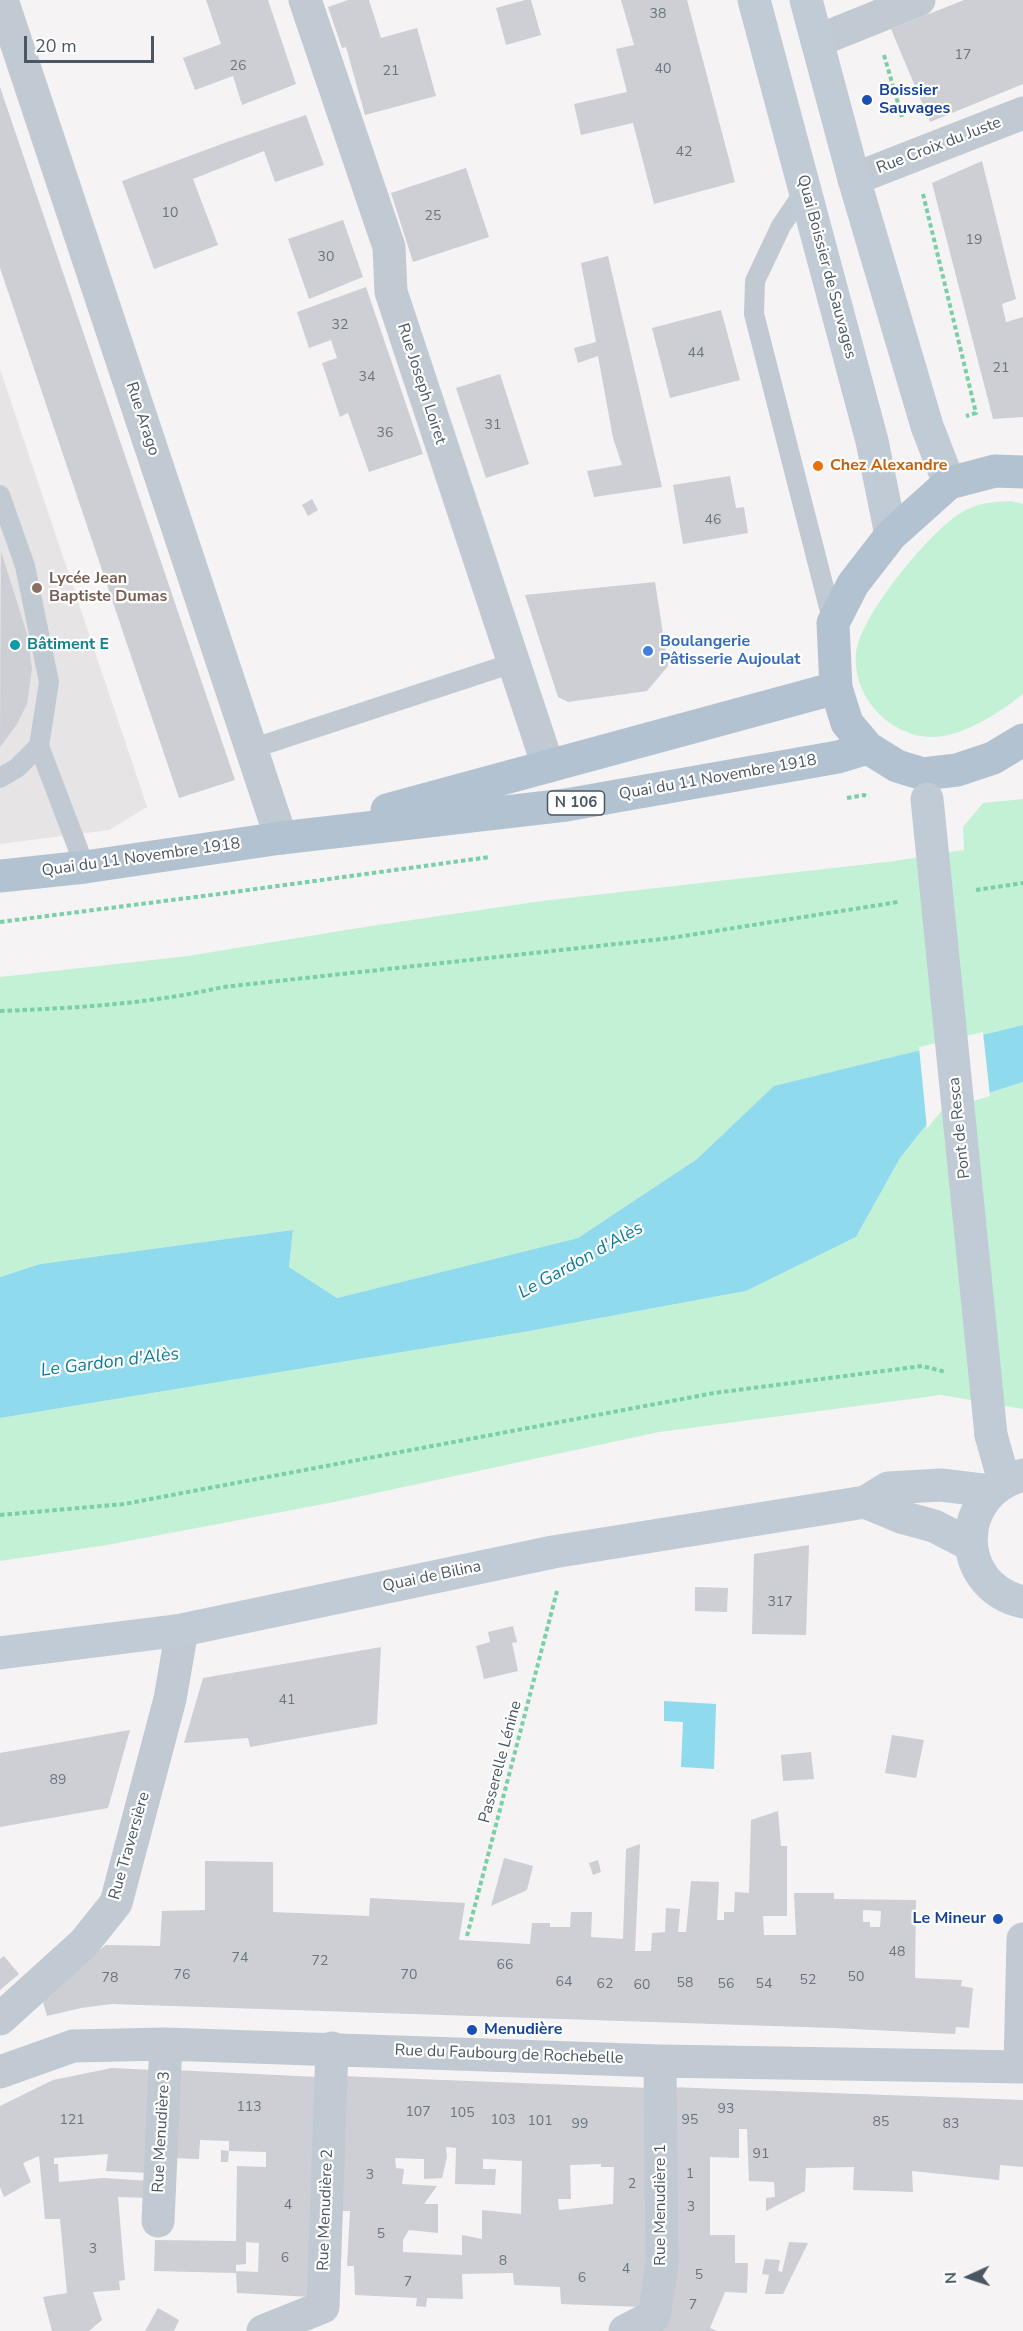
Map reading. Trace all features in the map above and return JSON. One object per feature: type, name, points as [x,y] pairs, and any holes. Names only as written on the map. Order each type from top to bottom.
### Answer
[{"type":"main road","name":"Quai Boissier de Sauvages","points":[[754,0],[872,441],[891,535]]},
{"type":"main road","points":[[806,0],[854,179],[927,426],[949,483]]},
{"type":"main road","points":[[1023,472],[995,471],[949,483],[891,535],[853,584],[833,623],[836,688],[847,723],[868,748],[925,786],[957,770],[984,761],[1023,740]]},
{"type":"main road","name":"Quai du 11 Novembre 1918","points":[[281,838],[836,688]]},
{"type":"main road","name":"Quai du 11 Novembre 1918","points":[[0,876],[85,867],[281,838],[566,805],[838,757],[868,748]]},
{"type":"main road","name":"Pont de Resca","points":[[925,786],[991,1436],[1006,1482]]},
{"type":"main road","points":[[1006,1482],[979,1504],[969,1544],[976,1567],[990,1586],[1009,1599],[1023,1602]]},
{"type":"main road","name":"Quai de Bilina","points":[[0,1653],[182,1630],[553,1552],[865,1502],[888,1488],[1006,1482]]},
{"type":"main road","points":[[865,1502],[901,1517],[934,1526],[969,1544]]},
{"type":"street","name":"Rue Arago","points":[[2,0],[281,838]]},
{"type":"street","name":"Rue Joseph Loiret","points":[[305,0],[389,247],[391,292],[548,766]]},
{"type":"street","points":[[817,41],[919,0]]},
{"type":"street","name":"Rue Croix du Juste","points":[[854,179],[1023,112]]},
{"type":"street","name":"Rue Traversière","points":[[0,2019],[84,1943],[116,1903],[170,1699],[182,1630]]},
{"type":"street","points":[[1022,2067],[1023,1939]]},
{"type":"street","name":"Rue du Faubourg de Rochebelle","points":[[0,2072],[73,2046],[166,2044],[660,2061],[1022,2067]]},
{"type":"street","name":"Rue Menudière 3","points":[[158,2221],[166,2044]]},
{"type":"street","name":"Rue Menudière 2","points":[[263,2331],[323,2307],[333,2048]]},
{"type":"street","name":"Rue Menudière 1","points":[[625,2331],[654,2316],[662,2265],[660,2061]]},
{"type":"lane","points":[[806,189],[781,226],[755,281],[754,314],[833,623]]},
{"type":"lane","points":[[0,495],[24,566],[50,682],[39,746],[85,867]]},
{"type":"lane","points":[[251,749],[513,663]]},
{"type":"lane","points":[[0,778],[17,768],[39,746]]},
{"type":"path","points":[[873,19],[914,155],[976,413]]},
{"type":"path","points":[[964,892],[1023,883]]},
{"type":"path","points":[[0,1011],[66,1008],[188,995],[223,987],[671,938],[906,901]]},
{"type":"path","points":[[0,1515],[124,1504],[714,1393],[922,1366],[956,1374]]},
{"type":"path","name":"Passerelle Lénine","points":[[467,1935],[558,1594]]},
{"type":"shaded area","name":"Lycée Jean Baptiste Dumas","points":[[0,369],[147,807],[109,830],[0,844]]},
{"type":"green space","points":[[1011,501],[1023,504],[1023,694],[989,717],[952,734],[934,737],[916,735],[899,728],[884,718],[872,705],[862,690],[857,672],[856,654],[860,638],[869,619],[914,557],[946,524],[971,507]]},
{"type":"green space","points":[[1023,799],[1023,1025],[775,1086],[697,1159],[578,1238],[337,1298],[289,1267],[293,1230],[40,1264],[0,1277],[0,977],[188,956],[542,901],[895,861],[964,850],[963,827],[983,803]]},
{"type":"green space","points":[[1023,1082],[1023,1409],[941,1395],[659,1432],[334,1502],[107,1545],[0,1561],[0,1418],[524,1332],[746,1291],[856,1237],[900,1158],[939,1109]]},
{"type":"water","name":"Le Gardon d'Alès","points":[[1023,1025],[1023,1082],[939,1109],[900,1158],[856,1237],[746,1291],[524,1332],[0,1418],[0,1277],[40,1264],[293,1230],[289,1267],[337,1298],[578,1238],[697,1159],[774,1086]]},
{"type":"water","points":[[664,1701],[716,1704],[714,1769],[681,1767],[683,1722],[664,1721]]},
{"type":"pier","points":[[983,1032],[990,1096],[941,1111],[927,1129],[919,1047]]},
{"type":"building","points":[[206,0],[268,0],[296,84],[242,105],[233,76],[195,90],[183,58],[221,44]]},
{"type":"building","points":[[348,0],[369,0],[381,38],[417,28],[436,96],[365,115],[346,47],[342,48],[328,7]]},
{"type":"building","points":[[531,0],[541,35],[506,45],[496,8]]},
{"type":"building","points":[[621,0],[687,0],[735,182],[654,204],[633,123],[581,135],[574,104],[627,92],[616,49],[634,45]]},
{"type":"building","points":[[964,0],[1023,0],[1023,84],[930,122],[891,29]]},
{"type":"building","points":[[0,87],[235,780],[179,798],[0,268]]},
{"type":"building","points":[[306,115],[324,165],[275,182],[264,151],[193,179],[218,245],[154,269],[122,181]]},
{"type":"building","points":[[982,161],[1016,299],[1002,304],[1006,322],[1023,317],[1023,417],[993,419],[932,183]]},
{"type":"building","points":[[466,168],[489,237],[413,262],[391,193]]},
{"type":"building","points":[[343,220],[363,277],[309,299],[288,239]]},
{"type":"building","points":[[608,256],[662,487],[594,497],[587,471],[622,465],[613,438],[598,356],[578,363],[574,348],[596,342],[581,263]]},
{"type":"building","points":[[366,287],[423,454],[369,472],[348,413],[340,417],[322,363],[337,358],[331,340],[309,348],[297,312]]},
{"type":"building","points":[[721,310],[740,380],[670,398],[652,328]]},
{"type":"building","points":[[500,374],[529,464],[486,478],[456,388]]},
{"type":"building","points":[[730,476],[736,508],[744,507],[748,533],[683,544],[673,485]]},
{"type":"building","points":[[312,499],[318,510],[308,516],[302,505]]},
{"type":"building","name":"Bâtiment E","points":[[1,551],[28,637],[32,669],[27,704],[17,724],[0,747]]},
{"type":"building","points":[[655,582],[668,666],[647,691],[568,702],[558,697],[525,595]]},
{"type":"building","points":[[809,1545],[806,1635],[752,1634],[754,1554]]},
{"type":"building","points":[[695,1587],[728,1588],[727,1612],[695,1611]]},
{"type":"building","points":[[513,1626],[517,1642],[512,1643],[518,1671],[484,1679],[476,1646],[490,1642],[488,1632]]},
{"type":"building","points":[[381,1647],[377,1724],[250,1747],[248,1738],[184,1743],[203,1678]]},
{"type":"building","points":[[130,1730],[108,1808],[0,1827],[0,1753]]},
{"type":"building","points":[[892,1735],[924,1740],[916,1778],[885,1773]]},
{"type":"building","points":[[811,1752],[814,1779],[783,1781],[781,1755]]},
{"type":"building","points":[[778,1811],[781,1846],[787,1846],[787,1916],[763,1916],[764,1935],[796,1935],[794,1893],[834,1893],[834,1899],[916,1900],[915,1978],[962,1980],[961,1986],[973,1988],[969,2028],[956,2027],[955,2034],[112,2004],[47,2016],[41,1995],[106,1945],[160,1946],[162,1911],[205,1910],[205,1861],[273,1862],[273,1912],[369,1916],[370,1898],[465,1903],[459,1940],[530,1944],[532,1923],[550,1923],[550,1927],[570,1927],[571,1912],[592,1912],[591,1937],[623,1939],[626,1849],[640,1844],[635,1951],[651,1951],[652,1933],[665,1932],[666,1908],[680,1909],[678,1932],[686,1932],[691,1881],[719,1882],[717,1920],[724,1920],[724,1912],[734,1912],[735,1892],[749,1893],[751,1820]],"holes":[[[863,1910],[881,1911],[880,1927],[870,1927],[870,1922],[863,1922]]]},
{"type":"building","points":[[504,1858],[533,1866],[527,1890],[491,1906]]},
{"type":"building","points":[[598,1860],[601,1872],[593,1875],[589,1863]]},
{"type":"building","points":[[4,1956],[19,1974],[0,1990],[0,1959]]},
{"type":"building","points":[[112,2068],[153,2070],[150,2173],[106,2171],[108,2154],[54,2158],[54,2164],[58,2164],[59,2182],[103,2178],[150,2181],[150,2198],[118,2197],[125,2280],[119,2281],[120,2290],[93,2292],[102,2320],[89,2331],[52,2331],[43,2297],[67,2293],[60,2219],[45,2219],[39,2156],[23,2163],[31,2182],[4,2197],[0,2187],[0,2106],[53,2080]]},
{"type":"building","points":[[174,2070],[318,2077],[311,2297],[237,2293],[236,2271],[236,2273],[154,2271],[155,2240],[236,2241],[237,2166],[266,2167],[266,2152],[229,2151],[229,2141],[200,2140],[199,2159],[172,2158]],"holes":[[[246,2242],[259,2243],[258,2272],[236,2271],[236,2265],[246,2264]]]},
{"type":"building","points":[[341,2076],[650,2088],[651,2240],[642,2307],[561,2304],[560,2287],[514,2285],[513,2273],[462,2274],[463,2299],[427,2298],[426,2307],[416,2306],[417,2298],[355,2295],[354,2266],[347,2266],[350,2211],[335,2211]],"holes":[[[446,2147],[456,2148],[455,2184],[495,2185],[496,2169],[483,2169],[483,2159],[522,2161],[521,2214],[482,2210],[482,2239],[462,2235],[462,2255],[403,2252],[403,2240],[409,2230],[438,2233],[438,2204],[424,2204],[437,2186],[402,2184],[404,2169],[396,2168],[395,2158],[424,2159],[424,2179],[442,2178],[447,2157]],[[601,2164],[601,2167],[614,2167],[613,2204],[559,2210],[558,2199],[571,2199],[570,2165]]]},
{"type":"building","points":[[668,2087],[1023,2100],[1023,2167],[1000,2165],[999,2180],[912,2171],[913,2192],[853,2190],[854,2167],[806,2168],[805,2191],[766,2211],[766,2198],[775,2197],[774,2182],[749,2181],[747,2129],[739,2129],[739,2158],[710,2157],[710,2235],[735,2235],[735,2263],[748,2263],[747,2293],[725,2292],[710,2328],[717,2331],[654,2331]]},
{"type":"building","points":[[221,2150],[229,2151],[228,2162],[221,2162]]},
{"type":"building","points":[[789,2242],[808,2243],[783,2294],[765,2294],[769,2275],[762,2274],[765,2259],[780,2260],[778,2271],[782,2272]]},
{"type":"building","points":[[158,2308],[179,2320],[174,2331],[145,2331]]},
{"type":"place","name":"Boissier Sauvages","points":[[867,100]]},
{"type":"place","name":"Chez Alexandre","points":[[818,466]]},
{"type":"place","name":"Lycée Jean Baptiste Dumas","points":[[37,588]]},
{"type":"place","name":"Bâtiment E","points":[[15,645]]},
{"type":"place","name":"Boulangerie Pâtisserie Aujoulat","points":[[648,651]]},
{"type":"place","name":"Le Mineur","points":[[998,1919]]},
{"type":"place","name":"Menudière","points":[[472,2030]]}]
